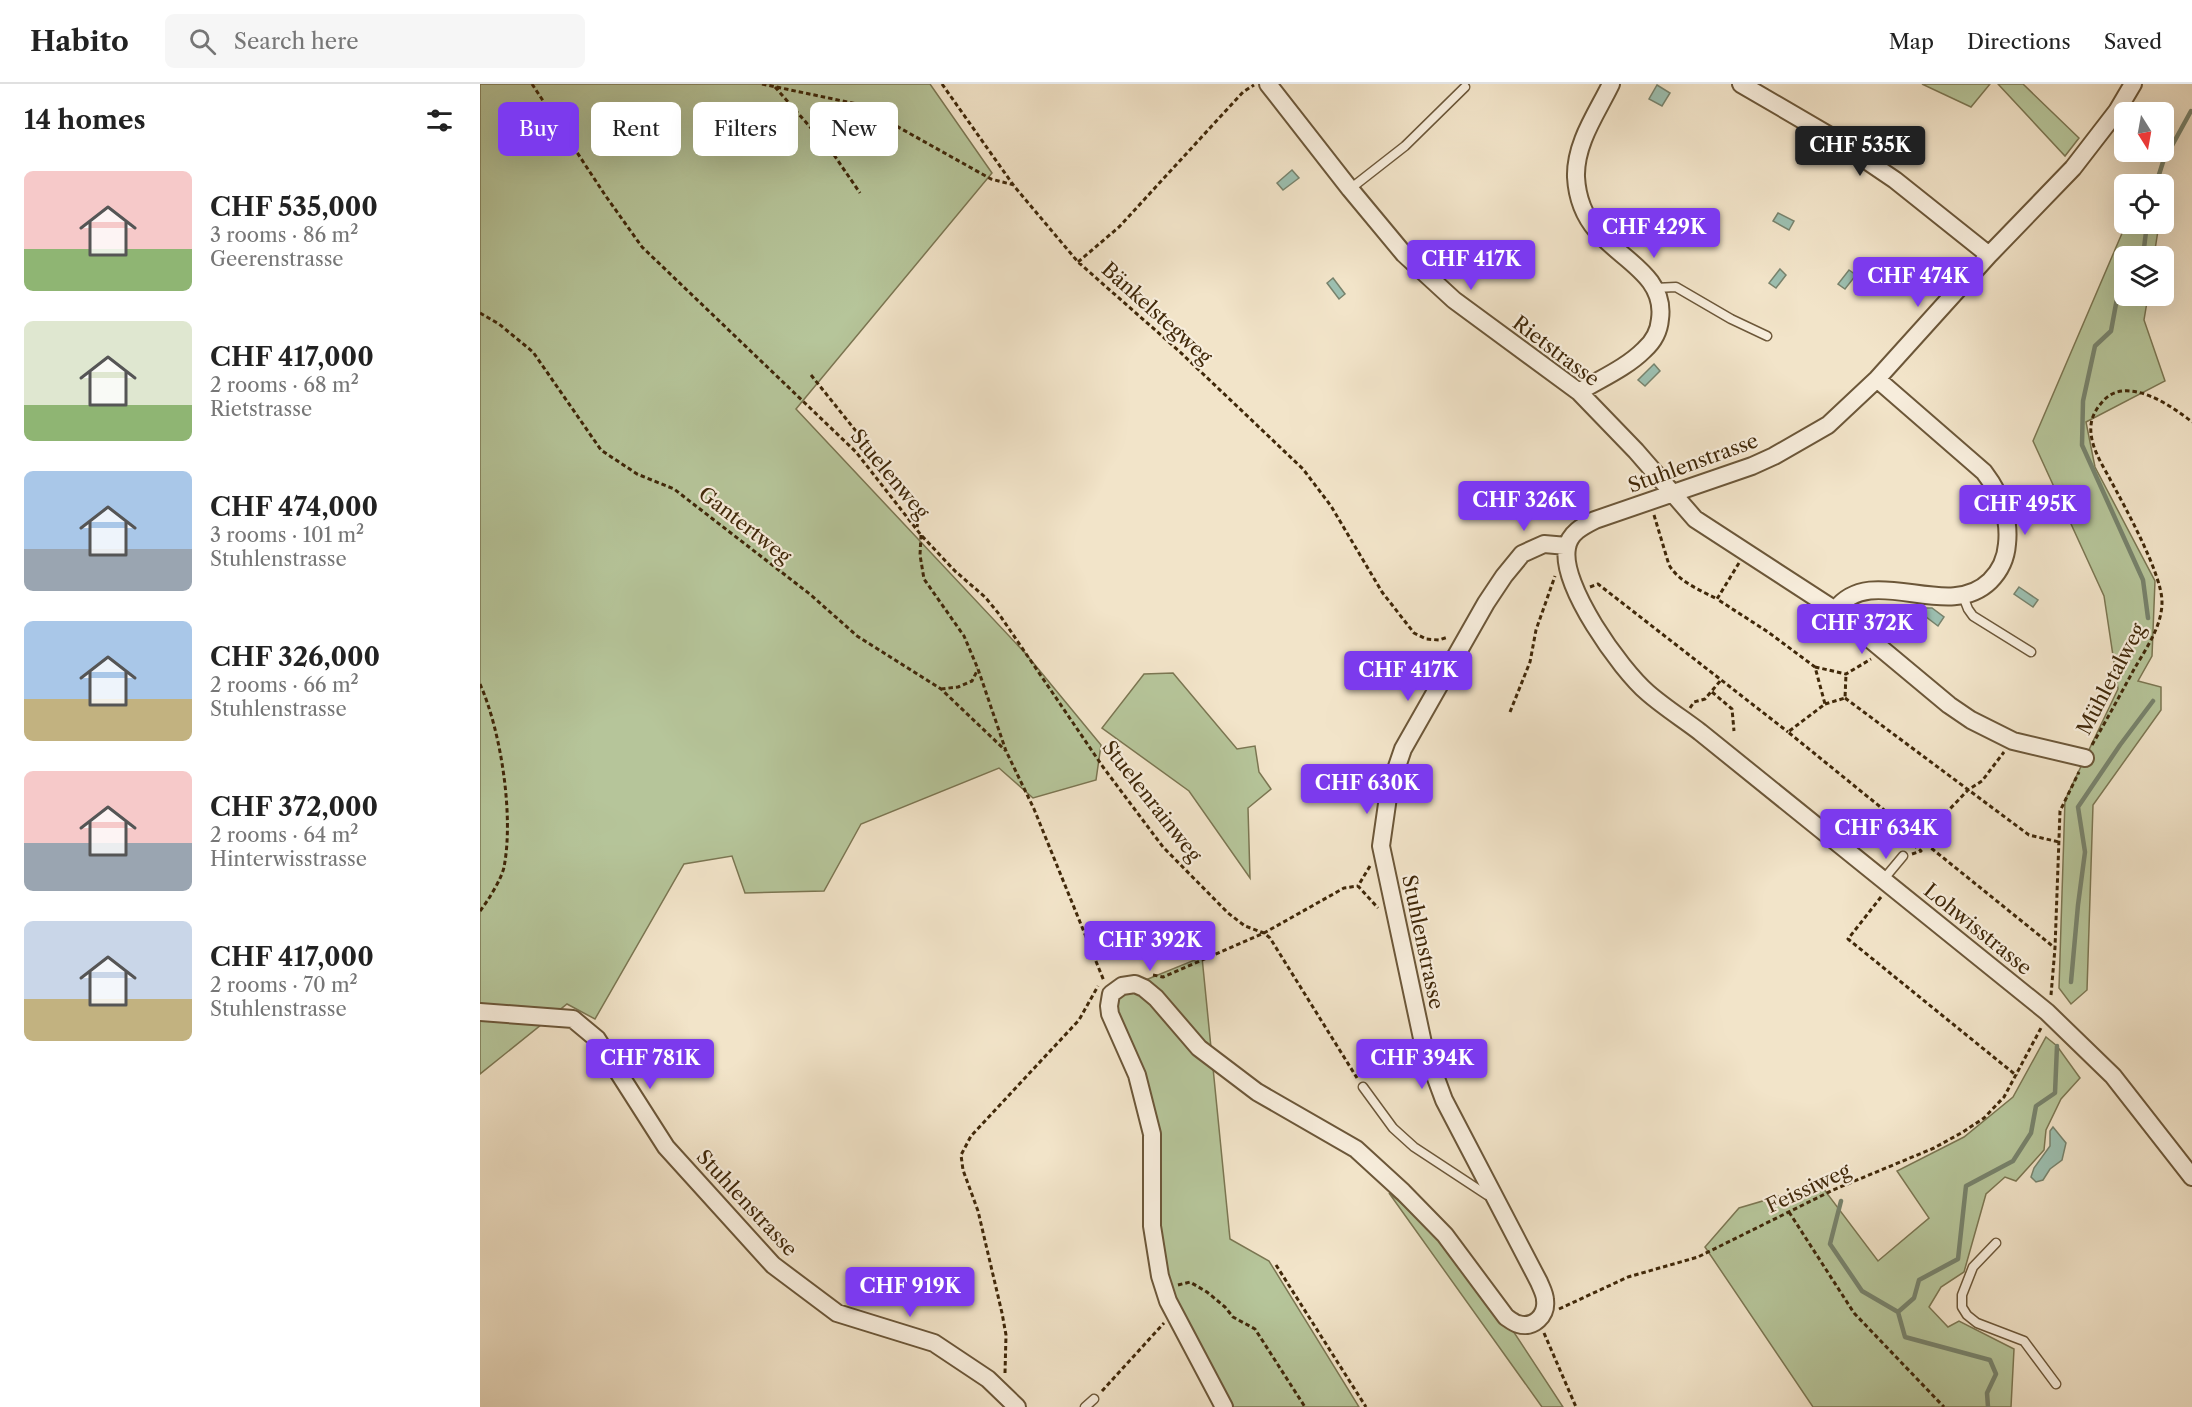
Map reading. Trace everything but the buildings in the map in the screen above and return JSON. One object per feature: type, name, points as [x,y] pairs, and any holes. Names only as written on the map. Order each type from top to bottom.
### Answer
[{"type":"street","name":"Rietstrasse","points":[[1268,84],[1404,254],[1454,300],[1579,392],[1636,451],[1695,519],[1835,610],[1964,715],[2013,741],[2085,758]]},
{"type":"street","points":[[1579,392],[1636,357],[1654,338],[1661,316],[1660,300],[1655,288],[1646,275],[1596,231],[1586,216],[1579,196],[1576,177],[1577,158],[1582,141],[1611,84]]},
{"type":"street","points":[[1741,84],[1830,136],[1895,180],[1989,255]]},
{"type":"street","name":"Stuhlenstrasse","points":[[1541,1316],[1545,1300],[1539,1282],[1444,1100],[1423,1043],[1382,846],[1389,790],[1403,749],[1467,633],[1504,576],[1522,554],[1544,544],[1566,553],[1573,534],[1595,520],[1774,456],[1812,436],[1843,413],[2073,168],[2117,111],[2133,84]]},
{"type":"street","points":[[1835,610],[1846,599],[1871,590],[1944,597],[1963,596],[1983,588],[1999,572],[2007,550],[2009,530],[1997,489],[1984,472],[1877,379]]},
{"type":"street","name":"Lohwisstrasse","points":[[1566,553],[1577,592],[1606,644],[1647,693],[1700,732],[2047,1012],[2113,1076],[2192,1177]]},
{"type":"street","points":[[1224,1407],[1168,1301],[1160,1276],[1152,1226],[1152,1134],[1137,1075],[1110,1014],[1108,988],[1135,984],[1144,988],[1156,998],[1199,1048],[1257,1092],[1356,1149],[1445,1235],[1506,1317],[1518,1324],[1529,1325],[1541,1316]]},
{"type":"street","name":"Stuhlenstrasse","points":[[480,1012],[573,1019],[597,1039],[666,1147],[773,1265],[837,1313],[934,1343],[972,1367],[1003,1392],[1017,1407]]},
{"type":"lane","points":[[1350,189],[1405,146],[1465,87]]},
{"type":"lane","points":[[1655,288],[1676,287],[1731,320],[1767,336]]},
{"type":"lane","points":[[1963,596],[1973,616],[2031,652]]},
{"type":"lane","points":[[1888,884],[1903,856]]},
{"type":"lane","points":[[1363,1087],[1393,1128],[1414,1147],[1487,1195],[1492,1193]]},
{"type":"lane","points":[[1996,1244],[1973,1267],[1962,1295],[1962,1307],[1967,1315],[1977,1323],[2024,1341],[2055,1384]]},
{"type":"lane","points":[[1085,1407],[1094,1400]]},
{"type":"path","name":"Stuelenweg","points":[[532,84],[642,247],[855,452],[917,528],[921,535],[920,555],[924,579],[964,636],[978,669],[1006,751],[1034,809],[1108,988]]},
{"type":"path","points":[[762,84],[857,104],[991,179],[1014,186]]},
{"type":"path","name":"Bänkelstegweg","points":[[942,84],[1014,186],[1078,262],[1179,351],[1304,469],[1331,506],[1382,592],[1414,633],[1426,639],[1439,640],[1459,633],[1467,633]]},
{"type":"path","points":[[1078,262],[1119,227],[1243,92],[1256,84]]},
{"type":"path","points":[[774,86],[832,152],[860,192]]},
{"type":"path","name":"Gantertweg","points":[[480,314],[499,324],[533,352],[601,450],[637,474],[674,489],[811,595],[857,636],[941,689],[1006,751]]},
{"type":"path","points":[[811,375],[920,511],[917,528]]},
{"type":"path","name":"Mühletalweg","points":[[2047,1012],[2053,987],[2060,812],[2085,758],[2161,619],[2162,600],[2157,578],[2128,514],[2094,448],[2091,426],[2095,410],[2107,397],[2118,392],[2134,390],[2176,408],[2192,422]]},
{"type":"path","points":[[1652,508],[1673,572],[1682,580],[1717,599],[1768,632],[1815,667],[1846,674],[1884,651]]},
{"type":"path","name":"Stuelenrainweg","points":[[921,535],[955,571],[985,597],[999,614],[1103,767],[1163,847],[1228,914],[1245,926],[1263,933],[1277,948],[1363,1087]]},
{"type":"path","points":[[1717,599],[1746,551]]},
{"type":"path","points":[[1510,712],[1530,662],[1536,630],[1558,567],[1566,553]]},
{"type":"path","points":[[1577,592],[1598,584],[1788,732],[2055,948]]},
{"type":"path","points":[[1815,667],[1825,704]]},
{"type":"path","points":[[941,689],[958,687],[972,681],[978,669]]},
{"type":"path","points":[[1845,698],[1846,674]]},
{"type":"path","points":[[1691,706],[1694,702],[1705,699],[1721,680]]},
{"type":"path","points":[[480,684],[501,754],[508,827],[504,869],[480,911]]},
{"type":"path","points":[[1712,692],[1732,709],[1734,731]]},
{"type":"path","points":[[1788,732],[1825,704],[1845,698]]},
{"type":"path","points":[[1845,698],[2029,835],[2059,842]]},
{"type":"path","points":[[1921,851],[1904,837],[1910,831],[1946,813],[1968,790],[1982,780],[2013,741]]},
{"type":"path","points":[[1888,884],[1886,895],[1884,894],[1848,939],[2017,1076]]},
{"type":"path","points":[[1163,977],[1263,933],[1344,888],[1358,886]]},
{"type":"path","points":[[1003,1392],[1006,1335],[980,1221],[963,1170],[961,1155],[971,1136],[1079,1020],[1096,987],[1108,988]]},
{"type":"path","name":"Feissiweg","points":[[1541,1316],[1565,1308],[1628,1277],[1698,1257],[1833,1190],[1934,1148],[1963,1132],[1984,1118],[2004,1097],[2040,1032]]},
{"type":"path","points":[[1789,1212],[1854,1313],[1944,1407]]},
{"type":"path","points":[[1276,1265],[1366,1407]]},
{"type":"path","points":[[1170,1287],[1190,1282],[1216,1299],[1233,1317],[1255,1329],[1305,1407]]},
{"type":"path","points":[[1541,1316],[1576,1407]]},
{"type":"path","points":[[1094,1400],[1167,1320]]},
{"type":"shaded area","points":[[480,84],[930,84],[992,173],[796,409],[1026,654],[1101,745],[1096,780],[1033,798],[999,768],[861,824],[824,891],[745,893],[732,856],[684,864],[595,1019],[567,1004],[480,1074]]},
{"type":"shaded area","points":[[1922,84],[1990,84],[1971,107]]},
{"type":"shaded area","points":[[1998,84],[2023,84],[2079,138],[2065,156]]},
{"type":"shaded area","points":[[1657,85],[1670,93],[1662,106],[1649,99]]},
{"type":"shaded area","points":[[1292,170],[1299,178],[1283,190],[1277,183]]},
{"type":"shaded area","points":[[1778,213],[1794,221],[1789,230],[1773,221]]},
{"type":"shaded area","points":[[2122,234],[2157,234],[2156,246],[2117,246]]},
{"type":"shaded area","points":[[2114,252],[2114,306],[2146,306],[2144,320],[2165,381],[2086,422],[2095,467],[2155,581],[2152,656],[2138,681],[2161,687],[2161,710],[2093,805],[2087,990],[2071,1004],[2059,988],[2065,800],[2118,689],[2104,596],[2033,441]]},
{"type":"shaded area","points":[[1780,269],[1786,275],[1776,288],[1769,283]]},
{"type":"shaded area","points":[[1849,270],[1856,275],[1845,289],[1838,284]]},
{"type":"shaded area","points":[[1333,278],[1345,294],[1339,299],[1327,283]]},
{"type":"shaded area","points":[[1654,364],[1660,371],[1645,386],[1638,380]]},
{"type":"shaded area","points":[[2019,587],[2038,600],[2033,607],[2014,594]]},
{"type":"shaded area","points":[[1925,608],[1932,608],[1944,617],[1938,626],[1921,613]]},
{"type":"shaded area","points":[[1173,673],[1237,749],[1255,746],[1259,772],[1271,789],[1248,808],[1250,878],[1189,791],[1102,728],[1144,674]]},
{"type":"shaded area","points":[[1202,957],[1230,1239],[1269,1261],[1359,1407],[1224,1407],[1160,1276],[1152,1134],[1111,994]]},
{"type":"shaded area","points":[[2046,1037],[2057,1046],[2080,1078],[2061,1099],[2046,1130],[2044,1150],[2016,1181],[2005,1177],[1986,1194],[1964,1272],[1941,1287],[1929,1307],[1948,1327],[1959,1321],[2014,1349],[2011,1407],[1813,1407],[1705,1247],[1739,1208],[1820,1184],[1878,1261],[1929,1218],[1897,1171],[1964,1137],[2013,1097]]},
{"type":"shaded area","points":[[2053,1127],[2066,1143],[2062,1160],[2050,1169],[2043,1180],[2036,1182],[2031,1177],[2034,1168],[2050,1146],[2050,1131]]},
{"type":"shaded area","points":[[1389,1193],[1468,1259],[1563,1407],[1542,1407]]},
{"type":"waterway","points":[[2159,174],[2163,162],[2191,111]]},
{"type":"waterway","points":[[2144,246],[2146,234]]},
{"type":"waterway","points":[[2116,306],[2111,331],[2095,346],[2083,401],[2082,445],[2143,580],[2148,618]]},
{"type":"waterway","points":[[2071,982],[2085,852],[2078,807],[2153,701]]},
{"type":"waterway","points":[[1988,1407],[1987,1393],[1996,1374],[1990,1360],[1905,1337],[1898,1312],[1914,1298],[1919,1280],[1958,1259],[1966,1186],[2013,1161],[2031,1133],[2036,1106],[2055,1093],[2057,1046]]},
{"type":"waterway","points":[[1841,1201],[1830,1244],[1862,1291],[1898,1312]]}]
